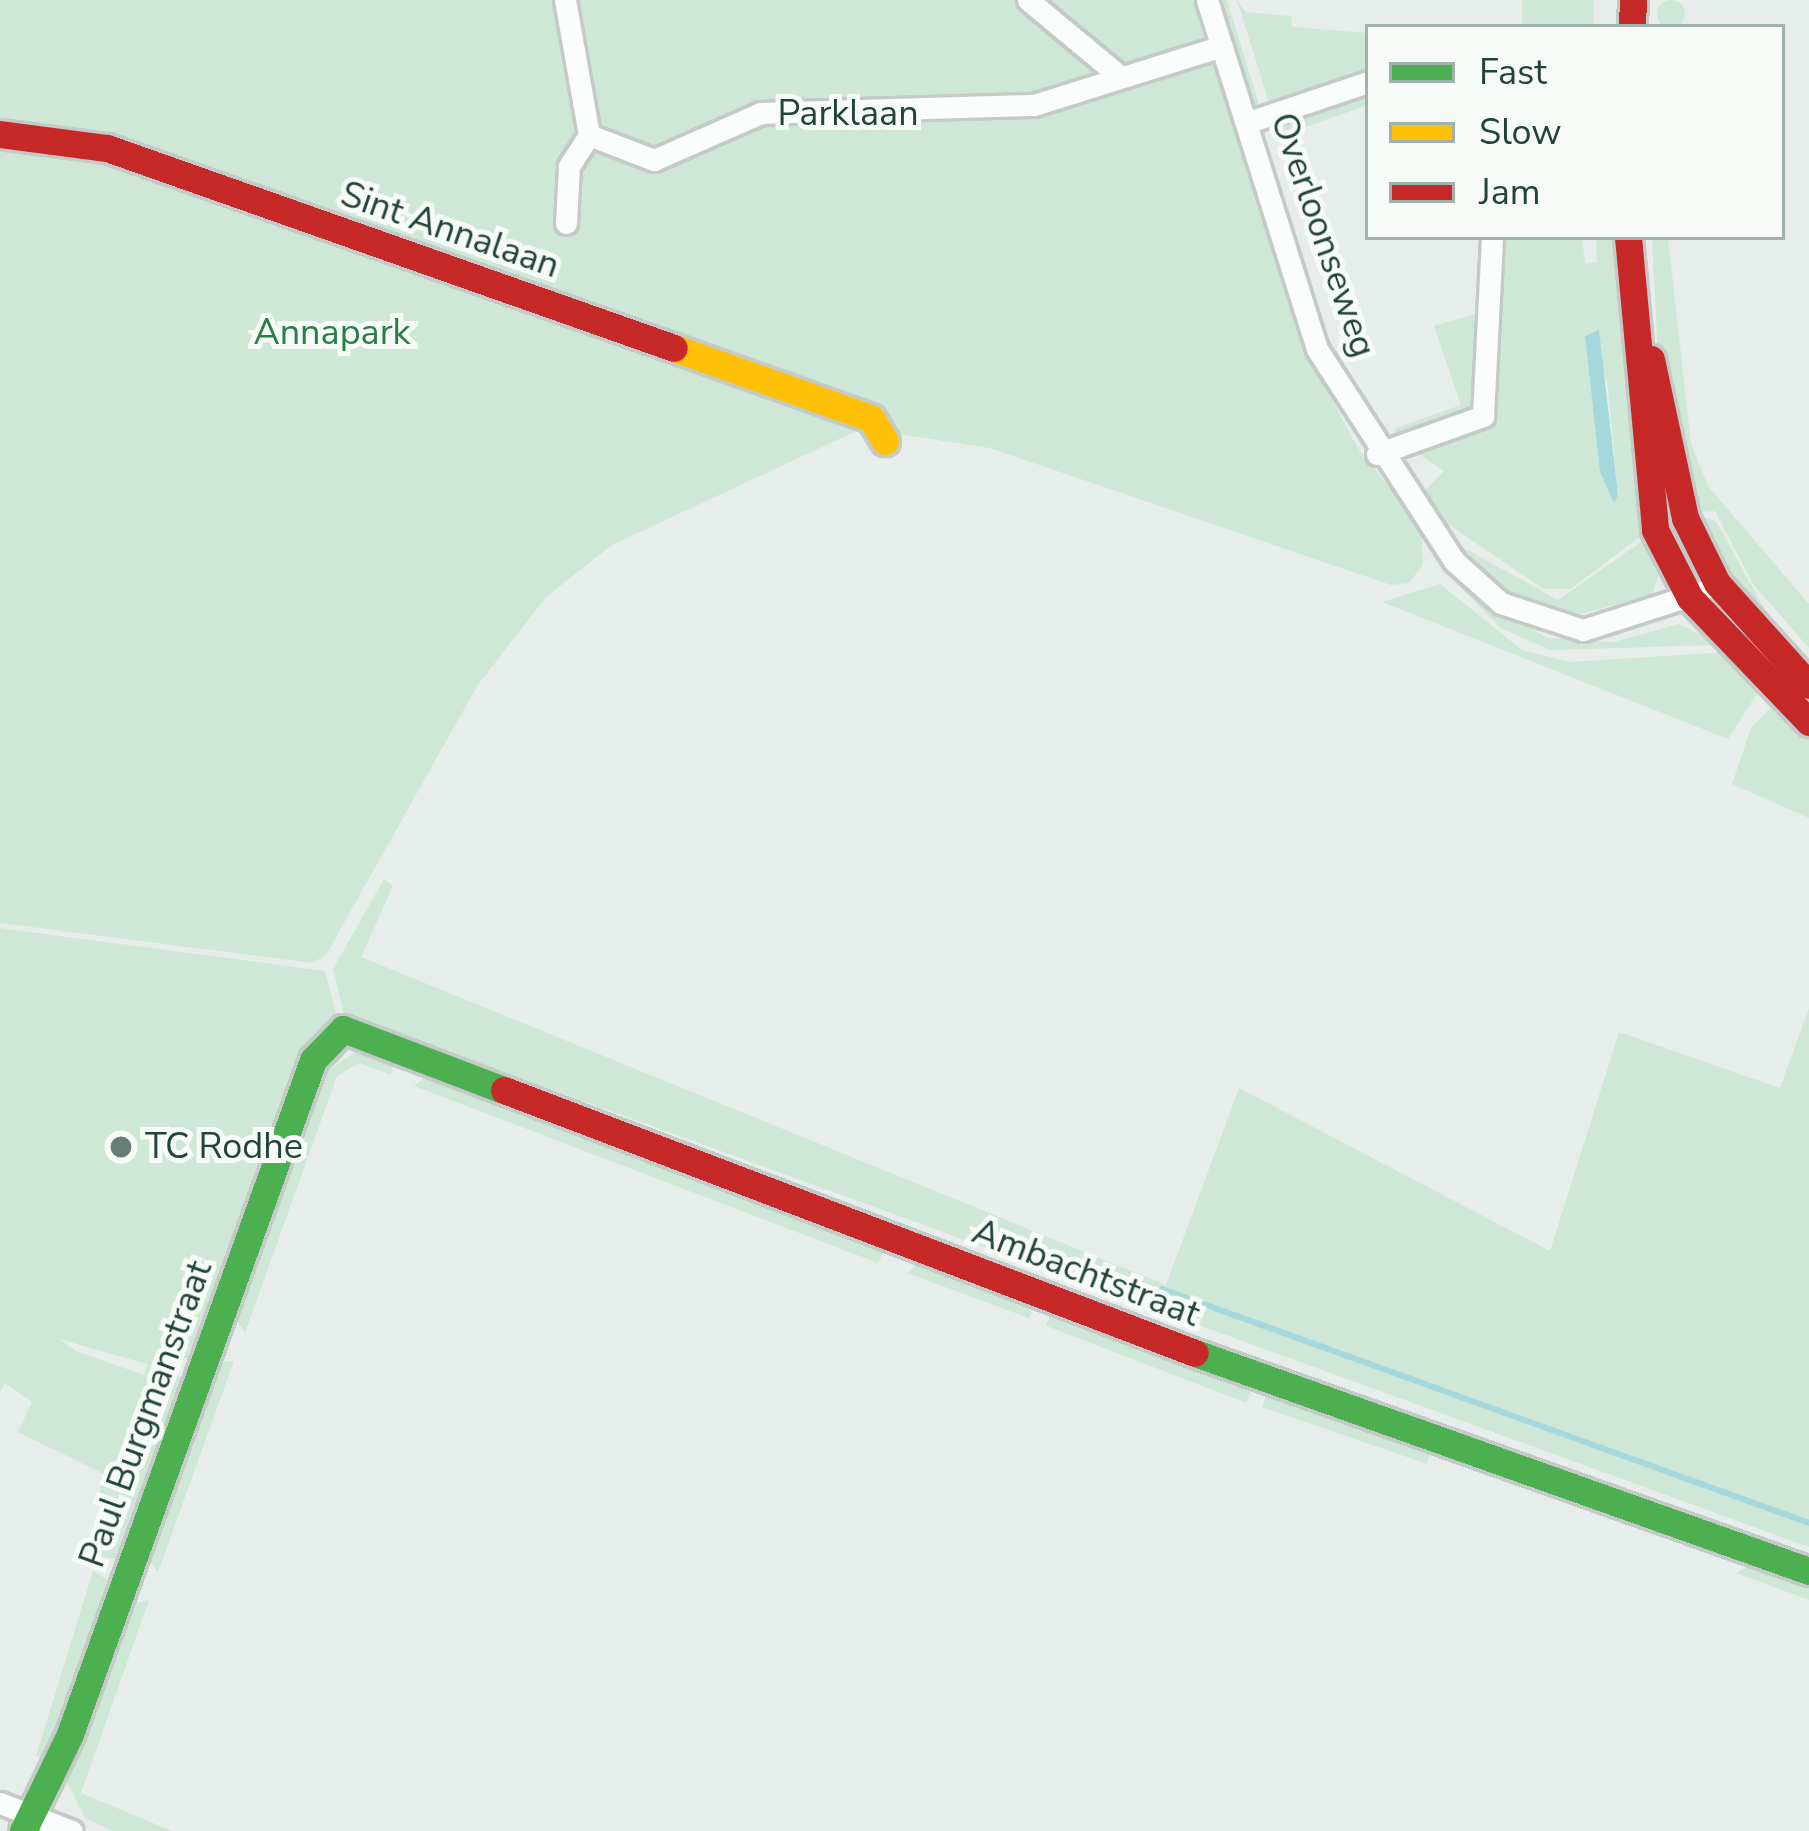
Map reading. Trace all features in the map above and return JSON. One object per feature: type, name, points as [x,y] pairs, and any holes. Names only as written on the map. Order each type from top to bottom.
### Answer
[{"type":"street","points":[[565,0],[590,135],[569,166],[566,223]]},
{"type":"street","points":[[1028,0],[1117,74]]},
{"type":"street","name":"Overloonseweg","points":[[1207,0],[1317,349],[1445,567],[1541,624],[1583,630],[1690,598],[1717,583]]},
{"type":"street","name":"Parklaan","points":[[590,135],[672,158],[761,113],[956,115],[1034,105],[1117,74],[1222,46]]},
{"type":"street","points":[[1246,123],[1365,83]]},
{"type":"street","name":"Sint Annalaan","points":[[0,134],[107,148],[878,430]]},
{"type":"street","points":[[1377,454],[1483,416],[1492,240]]},
{"type":"street","points":[[1628,240],[1644,499],[1690,598],[1809,722]]},
{"type":"street","points":[[1647,240],[1652,367],[1682,511],[1717,583],[1809,685]]},
{"type":"street","name":"Ambachtstraat","points":[[343,1029],[1262,1379],[1809,1570]]},
{"type":"street","name":"Paul Burgmanstraat","points":[[28,1823],[313,1060],[343,1029]]},
{"type":"street","points":[[0,1803],[28,1823],[72,1831]]},
{"type":"green space","name":"Annapark","points":[[0,0],[1194,0],[1304,348],[1358,448],[1421,527],[1423,564],[1409,583],[1391,585],[990,448],[898,434],[884,418],[612,545],[546,597],[477,686],[326,955],[312,963],[0,923]]},
{"type":"green space","points":[[1217,0],[1227,0],[1261,111],[1251,107]]},
{"type":"green space","points":[[1237,0],[1246,12],[1291,16],[1292,27],[1365,33],[1365,77],[1271,109]]},
{"type":"green space","points":[[1522,0],[1594,0],[1594,24],[1522,24]]},
{"type":"green space","points":[[1666,1],[1676,1],[1684,9],[1681,24],[1661,24],[1658,19],[1658,9]]},
{"type":"green space","points":[[1365,90],[1365,106],[1278,137],[1273,121]]},
{"type":"green space","points":[[1499,240],[1582,240],[1585,264],[1597,262],[1596,240],[1621,240],[1651,528],[1571,589],[1544,589],[1449,525],[1420,496],[1444,471],[1411,449],[1488,422]],"holes":[[[1585,336],[1607,380],[1618,495],[1599,463]]]},
{"type":"green space","points":[[1652,240],[1668,240],[1691,444],[1708,486],[1809,604],[1809,648],[1753,584],[1715,511],[1691,513],[1659,376]]},
{"type":"green space","points":[[1482,312],[1473,410],[1397,437],[1394,429],[1461,405],[1434,326]]},
{"type":"green space","points":[[1701,516],[1716,521],[1765,610],[1757,616],[1722,574]]},
{"type":"green space","points":[[1651,535],[1662,567],[1652,594],[1578,615],[1500,588],[1464,548],[1558,600]]},
{"type":"green space","points":[[1455,582],[1547,638],[1614,642],[1679,624],[1723,645],[1550,650],[1501,628]]},
{"type":"green space","points":[[1440,584],[1522,650],[1570,662],[1728,652],[1761,687],[1728,739],[1382,602]]},
{"type":"green space","points":[[1776,702],[1809,729],[1809,818],[1732,784],[1751,728]]},
{"type":"green space","points":[[384,879],[393,886],[361,957],[1166,1285],[1239,1088],[1550,1251],[1619,1032],[1780,1088],[1809,1008],[1809,1547],[344,1014],[333,969]]},
{"type":"green space","name":"TC Rodhe","points":[[0,928],[325,971],[336,1013],[303,1049],[191,1359],[161,1354],[156,1367],[185,1378],[120,1560],[99,1556],[114,1512],[97,1503],[104,1474],[18,1432],[32,1402],[5,1383],[0,1392]],"holes":[[[59,1339],[147,1364],[144,1375],[76,1351]]]},
{"type":"green space","points":[[359,1049],[393,1063],[391,1075],[359,1063],[337,1076],[245,1333],[235,1318],[322,1075]]},
{"type":"green space","points":[[431,1073],[881,1245],[883,1253],[878,1263],[414,1086]]},
{"type":"green space","points":[[924,1260],[1035,1304],[1029,1318],[907,1273]]},
{"type":"green space","points":[[1052,1310],[1253,1387],[1247,1403],[1046,1326]]},
{"type":"green space","points":[[234,1361],[158,1572],[148,1558],[217,1362]]},
{"type":"green space","points":[[1268,1390],[1433,1447],[1427,1464],[1262,1407]]},
{"type":"green space","points":[[1758,1562],[1809,1582],[1809,1600],[1736,1573]]},
{"type":"green space","points":[[93,1571],[111,1582],[45,1761],[36,1756]]},
{"type":"green space","points":[[149,1600],[81,1793],[172,1831],[113,1831],[85,1818],[66,1780],[130,1605]]},
{"type":"water","points":[[1599,330],[1618,495],[1614,503],[1600,472],[1585,336]]},
{"type":"waterway","points":[[1162,1289],[1809,1523]]},
{"type":"traffic: fast","points":[[23,1831],[70,1734],[313,1060],[343,1029],[504,1090]]},
{"type":"traffic: fast","points":[[1195,1353],[1809,1571]]},
{"type":"traffic: slow","points":[[674,348],[871,418],[885,441]]},
{"type":"traffic: jam","points":[[1632,24],[1633,0]]},
{"type":"traffic: jam","points":[[0,134],[107,148],[674,348]]},
{"type":"traffic: jam","points":[[1628,240],[1655,530],[1690,598],[1809,722]]},
{"type":"traffic: jam","points":[[1651,359],[1685,518],[1717,583],[1809,685]]},
{"type":"traffic: jam","points":[[504,1090],[1195,1353]]},
{"type":"place","name":"TC Rodhe","points":[[121,1147]]}]
